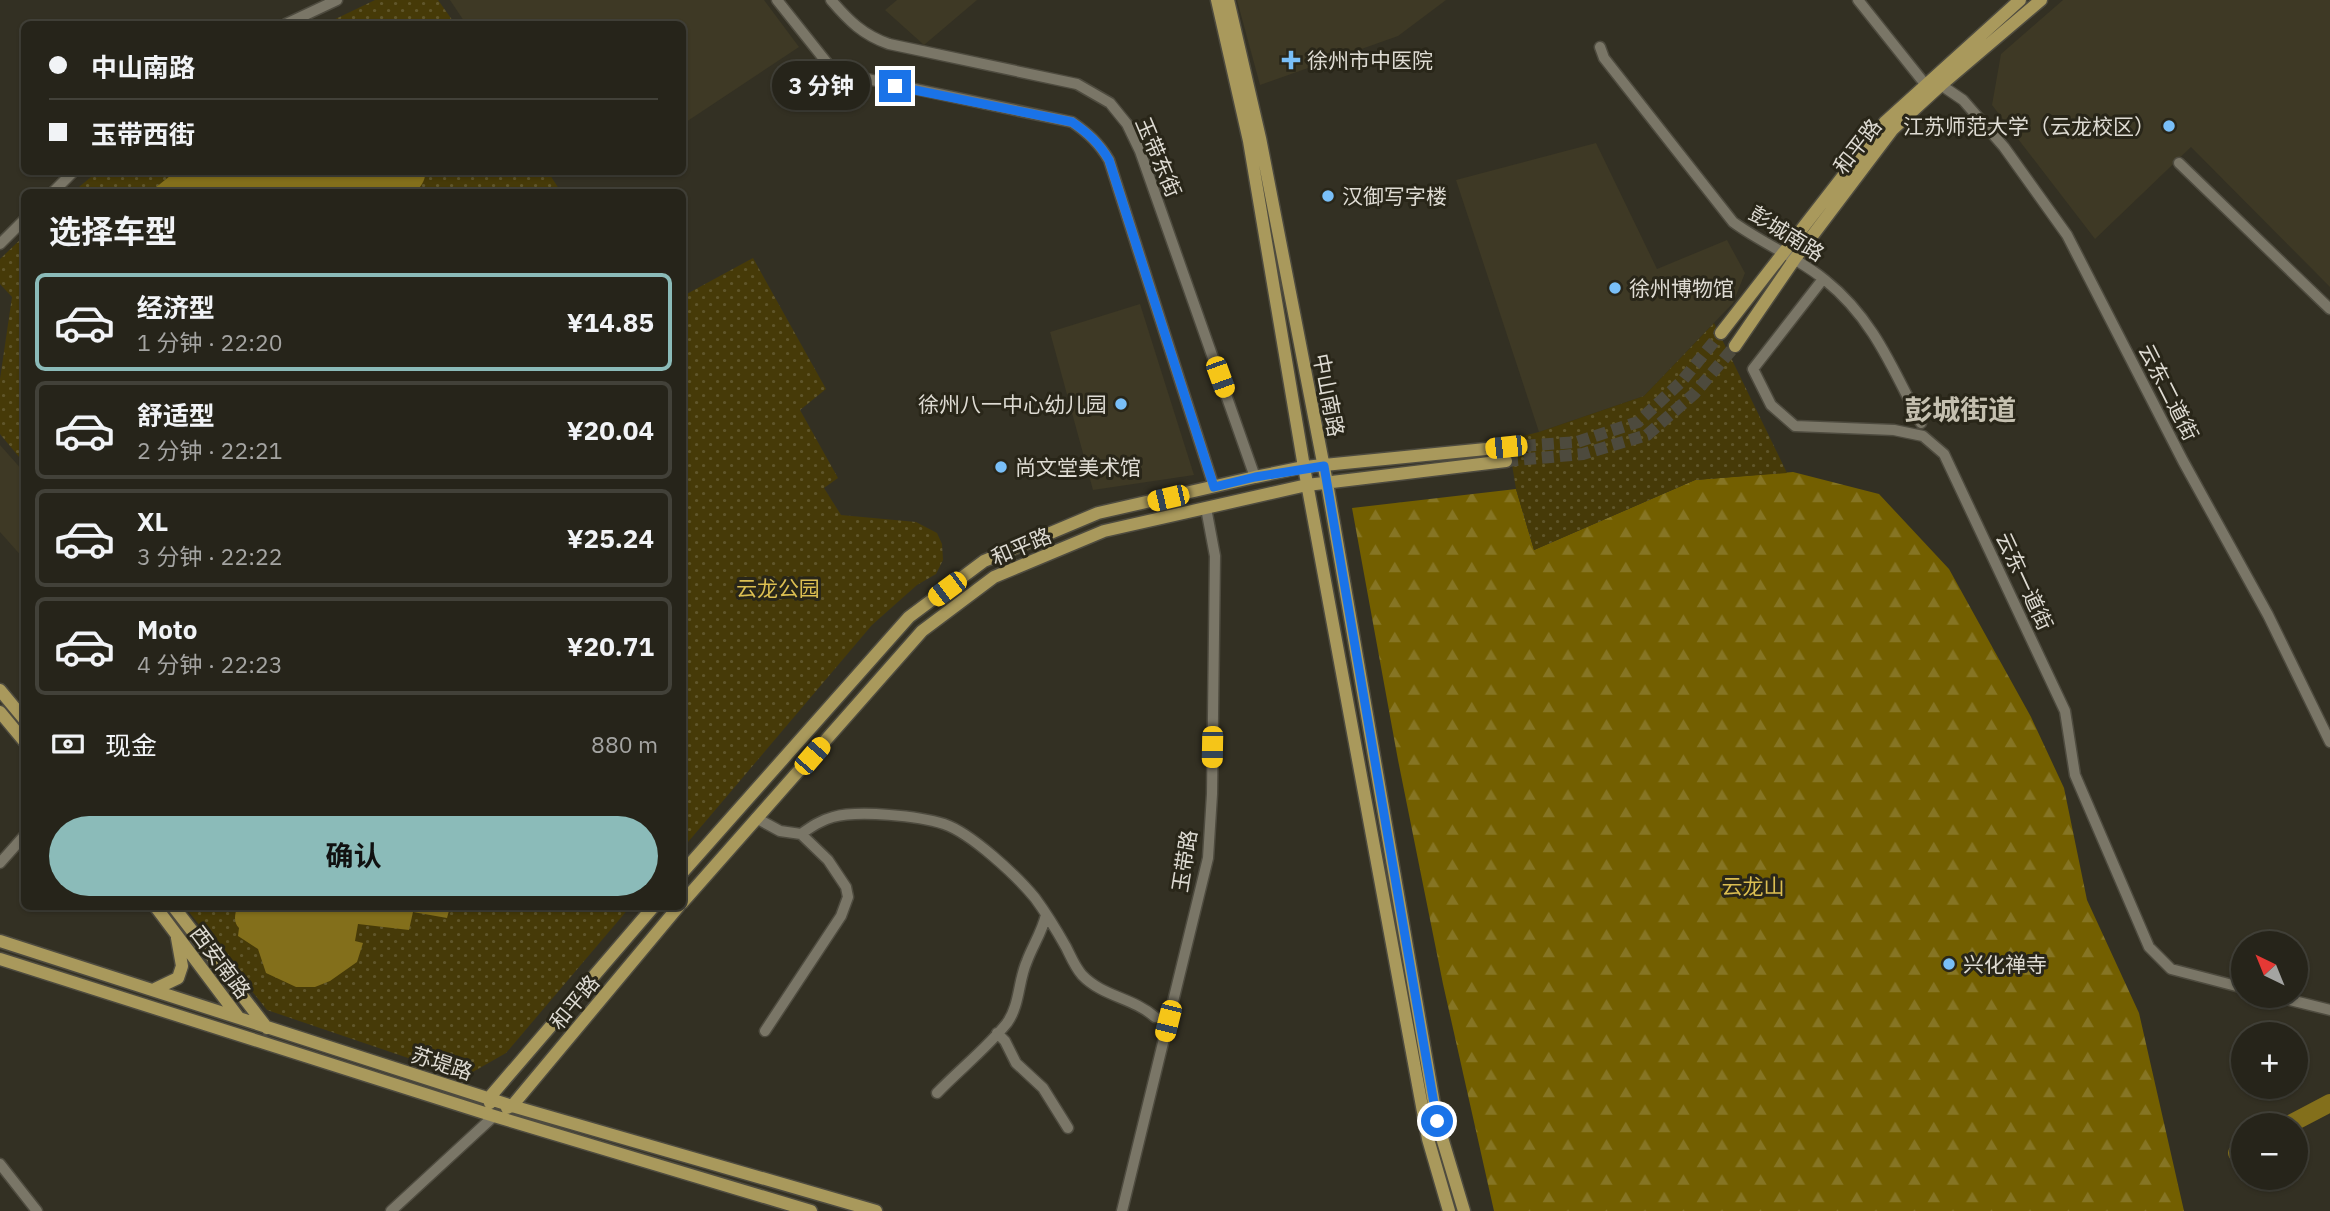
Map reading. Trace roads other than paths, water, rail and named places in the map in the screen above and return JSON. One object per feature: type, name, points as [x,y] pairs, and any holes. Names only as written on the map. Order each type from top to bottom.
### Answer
[{"type":"main road","name":"中山南路","points":[[1217,0],[1250,141],[1307,485],[1428,1139],[1449,1211]]},
{"type":"main road","name":"中山南路","points":[[1228,0],[1260,138],[1324,466],[1437,1121],[1464,1211]]},
{"type":"main road","name":"和平路","points":[[1735,346],[1789,257],[1885,122],[2020,0]]},
{"type":"main road","name":"和平路","points":[[1721,333],[1789,257],[1893,129],[2041,0]]},
{"type":"main road","name":"和平路","points":[[686,868],[909,617],[985,561],[1098,513],[1255,477],[1304,467],[1506,447]]},
{"type":"main road","name":"和平路","points":[[686,898],[922,631],[994,577],[1104,531],[1307,485],[1506,461]]},
{"type":"main road","points":[[0,690],[21,715]]},
{"type":"main road","points":[[0,712],[21,737]]},
{"type":"main road","name":"西安南路","points":[[158,910],[256,1040]]},
{"type":"main road","name":"西安南路","points":[[176,910],[267,1028]]},
{"type":"main road","name":"和平路","points":[[489,1098],[650,910]]},
{"type":"main road","name":"和平路","points":[[494,1116],[512,1106],[676,910]]},
{"type":"main road","points":[[155,989],[178,978],[182,966],[176,934]]},
{"type":"main road","name":"苏堤路","points":[[0,941],[512,1106],[876,1211]]},
{"type":"main road","name":"苏堤路","points":[[0,958],[494,1116],[811,1211]]},
{"type":"main road","points":[[489,1098],[494,1116]]},
{"type":"street","points":[[292,21],[337,0]]},
{"type":"street","points":[[777,0],[828,64],[853,76],[1072,122],[1088,132],[1109,160],[1214,487]]},
{"type":"street","name":"玉带东街","points":[[831,0],[852,25],[871,38],[1077,84],[1110,103],[1127,124],[1140,151],[1255,477]]},
{"type":"street","points":[[1858,0],[1925,84],[1941,85]]},
{"type":"street","name":"彭城南路","points":[[1600,47],[1604,58],[1733,222],[1759,241],[1823,279],[1843,296],[1873,330],[1921,423]]},
{"type":"street","name":"云东二道街","points":[[1941,85],[1963,100],[2004,147],[2067,235],[2183,461],[2268,615],[2330,742]]},
{"type":"street","points":[[2179,163],[2330,309]]},
{"type":"street","points":[[56,189],[70,175]]},
{"type":"street","points":[[0,244],[21,223]]},
{"type":"street","name":"云东一道街","points":[[1823,279],[1753,369],[1771,405],[1795,426],[1894,430],[1923,436],[1944,454],[2065,711],[2075,775],[2149,947],[2171,969],[2231,985]]},
{"type":"street","name":"玉带路","points":[[1122,1211],[1208,858],[1212,794],[1215,556],[1206,508]]},
{"type":"street","points":[[801,834],[832,817],[850,814],[901,817],[944,824],[956,830],[1020,881],[1046,915],[1082,974],[1098,988],[1131,1000],[1155,1017]]},
{"type":"street","points":[[757,818],[780,831],[801,834],[839,873],[848,897],[841,916],[765,1031]]},
{"type":"street","points":[[0,863],[21,839]]},
{"type":"street","points":[[937,1093],[1008,1022],[1016,1006],[1018,985],[1042,931],[1046,915]]},
{"type":"street","points":[[2308,1004],[2330,1010]]},
{"type":"street","points":[[997,1033],[1005,1041],[1016,1063],[1043,1088],[1068,1128]]},
{"type":"street","name":"和平路","points":[[391,1211],[494,1116]]},
{"type":"street","points":[[0,1164],[37,1211]]},
{"type":"waterway","points":[[2308,1115],[2330,1103]]},
{"type":"tunnel","points":[[1506,447],[1577,442],[1638,422],[1682,381],[1721,333]]},
{"type":"tunnel","points":[[1506,461],[1583,454],[1647,435],[1694,394],[1735,346]]},
{"type":"place","name":"徐州市中医院","points":[[1291,60]]},
{"type":"place","name":"江苏师范大学（云龙校区）","points":[[2169,126]]},
{"type":"place","name":"汉御写字楼","points":[[1328,196]]},
{"type":"place","name":"徐州博物馆","points":[[1615,288]]},
{"type":"place","name":"徐州八一中心幼儿园","points":[[1121,404]]},
{"type":"place","name":"尚文堂美术馆","points":[[1001,467]]},
{"type":"place","name":"兴化禅寺","points":[[1949,964]]},
{"type":"district","name":"彭城街道","points":[[1960,409]]},
{"type":"park label","name":"云龙公园","points":[[778,588]]},
{"type":"park label","name":"云龙山","points":[[1753,886]]}]
